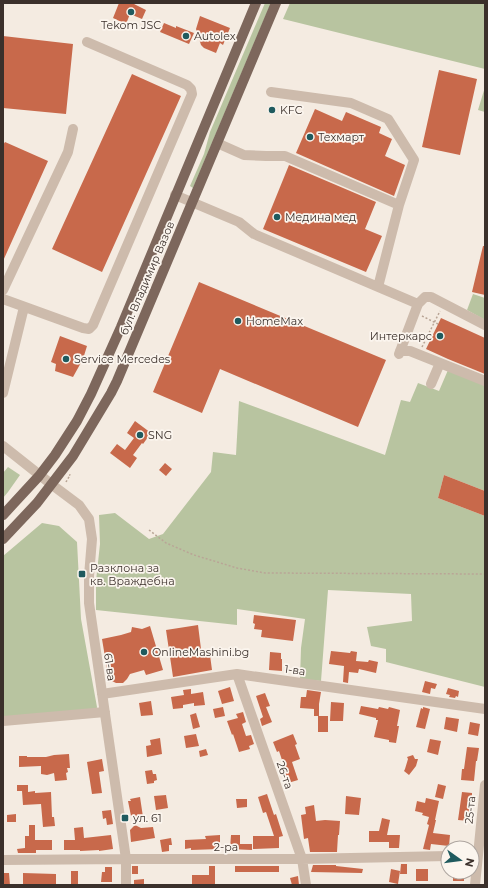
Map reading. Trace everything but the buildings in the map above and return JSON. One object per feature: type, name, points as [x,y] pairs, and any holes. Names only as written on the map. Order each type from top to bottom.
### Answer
[{"type":"main road","name":"бул. Владимир Вазов","points":[[3,514],[39,476],[55,455],[71,431],[91,394],[121,326],[256,3]]},
{"type":"main road","name":"бул. Владимир Вазов","points":[[3,539],[37,503],[73,456],[111,393],[276,3]]},
{"type":"street","points":[[3,299],[83,328],[89,329],[93,325],[192,94],[191,89],[187,86],[87,42]]},
{"type":"street","points":[[271,92],[351,103],[388,119],[414,160],[399,205],[378,287]]},
{"type":"street","points":[[3,290],[68,152],[73,129]]},
{"type":"street","points":[[217,143],[244,154],[286,156],[399,205]]},
{"type":"street","points":[[175,195],[239,222],[254,234],[418,304]]},
{"type":"street","points":[[485,325],[432,298],[425,297],[418,304],[400,352],[410,351],[485,381]]},
{"type":"street","points":[[3,393],[24,307]]},
{"type":"street","points":[[431,384],[440,363]]},
{"type":"street","name":"61-ва","points":[[3,446],[39,476],[79,505],[89,519],[92,539],[89,576],[89,603],[126,859],[126,885]]},
{"type":"street","name":"1-ва","points":[[102,694],[237,674],[485,709]]},
{"type":"street","name":"26-та","points":[[237,674],[302,859],[306,885]]},
{"type":"street","points":[[3,721],[105,712]]},
{"type":"street","name":"25-та","points":[[480,840],[485,785]]},
{"type":"street","name":"2-ра","points":[[3,860],[302,859],[440,856]]},
{"type":"path","points":[[418,354],[444,304]]},
{"type":"path","points":[[424,317],[438,324]]},
{"type":"path","points":[[66,482],[70,476]]},
{"type":"path","points":[[149,530],[166,543],[194,555],[237,568],[265,573],[485,574]]},
{"type":"green space","points":[[265,3],[271,3],[193,188],[190,186],[204,154],[210,132]]},
{"type":"green space","points":[[290,3],[485,3],[485,69],[283,19]]},
{"type":"green space","points":[[485,87],[485,112],[478,110]]},
{"type":"green space","points":[[473,294],[485,298],[485,320],[467,310]]},
{"type":"green space","points":[[448,370],[485,383],[485,491],[444,475],[438,498],[485,516],[485,687],[386,662],[386,649],[371,646],[367,627],[412,621],[411,594],[328,590],[321,681],[300,679],[301,648],[305,619],[237,609],[237,625],[96,610],[96,581],[100,544],[99,515],[115,513],[149,539],[163,534],[211,472],[213,452],[236,455],[239,401],[385,455],[401,400],[410,402],[418,383],[439,391]]},
{"type":"green space","points":[[8,467],[20,475],[3,498],[3,473]]},
{"type":"green space","points":[[42,523],[59,526],[77,542],[81,619],[97,707],[96,711],[3,719],[3,556]]},
{"type":"place","name":"Tekom JSC","points":[[131,12]]},
{"type":"place","name":"Autolex","points":[[186,36]]},
{"type":"place","name":"KFC","points":[[272,110]]},
{"type":"place","name":"Техмарт","points":[[310,137]]},
{"type":"place","name":"Медина мед","points":[[277,217]]},
{"type":"place","name":"HomeMax","points":[[238,321]]},
{"type":"place","name":"Интеркарс","points":[[440,336]]},
{"type":"place","name":"Service Mercedes","points":[[66,359]]},
{"type":"place","name":"SNG","points":[[140,435]]},
{"type":"place","name":"Разклона за кв. Враждебна","points":[[82,574]]},
{"type":"place","name":"ОnlineMashini.bg","points":[[144,652]]},
{"type":"place","name":"ул. 61","points":[[125,818]]}]
